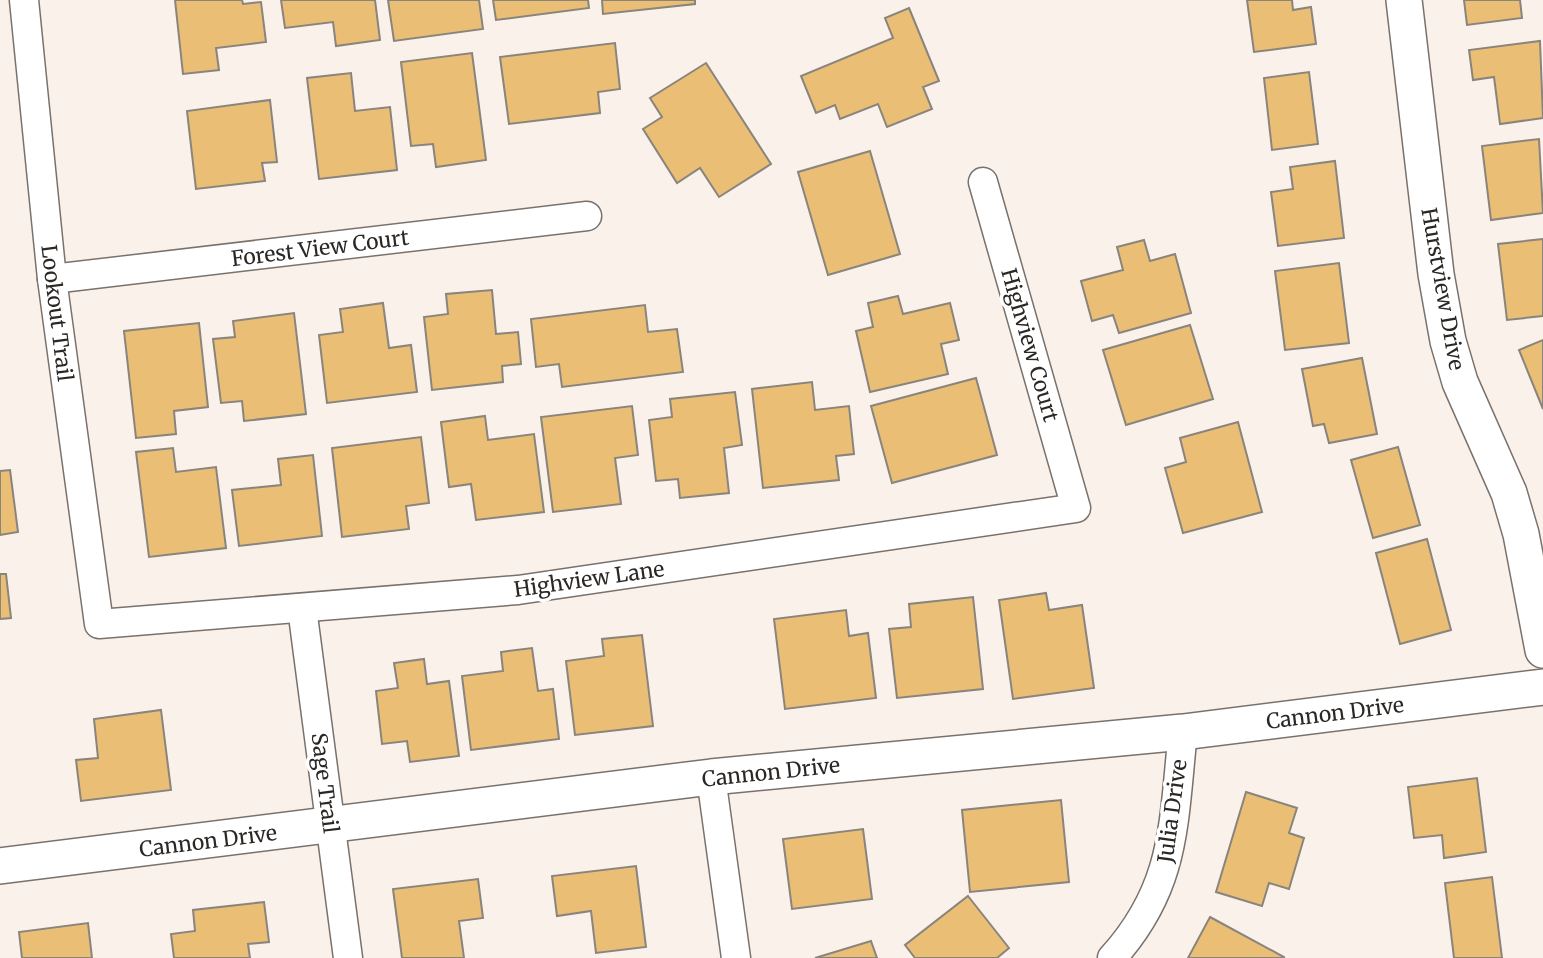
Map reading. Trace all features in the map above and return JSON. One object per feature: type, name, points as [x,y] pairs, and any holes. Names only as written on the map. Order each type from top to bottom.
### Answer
[{"type":"street","name":"Lookout Trail","points":[[24,0],[52,279],[99,624]]},
{"type":"street","name":"Hurstview Drive","points":[[1404,0],[1436,274],[1448,341],[1460,382],[1509,493],[1521,534],[1543,650]]},
{"type":"street","name":"Highview Court","points":[[983,182],[1076,509]]},
{"type":"street","name":"Forest View Court","points":[[52,279],[587,216]]},
{"type":"street","name":"Highview Lane","points":[[99,624],[518,590],[1076,509]]},
{"type":"street","name":"Sage Trail","points":[[302,608],[348,958]]},
{"type":"street","name":"Cannon Drive","points":[[0,866],[330,827],[711,777],[1183,733],[1543,687]]},
{"type":"street","name":"Julia Drive","points":[[1112,958],[1126,942],[1159,889],[1166,867],[1183,733]]},
{"type":"street","points":[[711,777],[736,958]]},
{"type":"building","points":[[175,0],[242,0],[243,4],[261,2],[266,42],[216,48],[219,70],[183,74]]},
{"type":"building","points":[[281,0],[375,0],[380,40],[336,46],[333,22],[285,28]]},
{"type":"building","points":[[388,0],[479,0],[483,29],[394,41]]},
{"type":"building","points":[[493,0],[588,0],[589,8],[496,20]]},
{"type":"building","points":[[602,0],[695,0],[695,4],[603,14]]},
{"type":"building","points":[[1247,0],[1292,0],[1293,10],[1311,7],[1316,44],[1254,52]]},
{"type":"building","points":[[1464,0],[1520,0],[1522,18],[1467,25]]},
{"type":"building","points":[[909,8],[939,81],[923,87],[932,109],[887,127],[878,104],[840,119],[835,105],[816,113],[801,76],[893,38],[885,18]]},
{"type":"building","points":[[1540,41],[1543,118],[1500,124],[1494,77],[1473,80],[1469,50]]},
{"type":"building","points":[[615,43],[620,89],[598,92],[600,113],[509,124],[500,57]]},
{"type":"building","points":[[472,53],[486,160],[436,167],[433,144],[411,146],[401,62]]},
{"type":"building","points":[[706,63],[771,164],[719,197],[700,168],[677,183],[643,129],[662,117],[650,98]]},
{"type":"building","points":[[1309,72],[1318,144],[1272,150],[1264,78]]},
{"type":"building","points":[[351,73],[355,111],[390,107],[397,170],[319,179],[307,78]]},
{"type":"building","points":[[270,100],[277,162],[262,163],[265,181],[196,189],[187,111]]},
{"type":"building","points":[[1539,139],[1543,213],[1491,220],[1482,146]]},
{"type":"building","points":[[870,151],[900,254],[828,275],[798,172]]},
{"type":"building","points":[[1335,161],[1344,238],[1278,246],[1271,192],[1293,189],[1290,167]]},
{"type":"building","points":[[1543,239],[1543,316],[1507,320],[1498,244]]},
{"type":"building","points":[[1144,240],[1150,261],[1175,254],[1191,313],[1119,333],[1113,315],[1092,321],[1081,281],[1123,270],[1117,247]]},
{"type":"building","points":[[1339,263],[1349,343],[1285,350],[1275,271]]},
{"type":"building","points":[[492,290],[496,334],[518,332],[521,364],[502,366],[503,382],[432,390],[424,317],[448,314],[446,294]]},
{"type":"building","points":[[898,296],[903,314],[950,303],[959,340],[941,344],[948,374],[870,392],[856,331],[873,327],[868,303]]},
{"type":"building","points":[[383,303],[389,348],[411,345],[417,392],[327,403],[319,335],[343,332],[340,309]]},
{"type":"building","points":[[645,305],[648,332],[677,329],[683,372],[562,387],[559,364],[536,367],[531,319]]},
{"type":"building","points":[[294,313],[306,414],[244,421],[242,401],[221,403],[213,339],[235,337],[233,321]]},
{"type":"building","points":[[199,323],[208,407],[174,411],[176,434],[136,438],[124,331]]},
{"type":"building","points":[[1190,325],[1213,399],[1126,425],[1103,350]]},
{"type":"building","points":[[1543,340],[1543,409],[1519,350]]},
{"type":"building","points":[[1362,358],[1377,434],[1329,443],[1324,424],[1313,426],[1302,369]]},
{"type":"building","points":[[976,378],[997,455],[892,483],[871,406]]},
{"type":"building","points":[[812,382],[815,410],[849,406],[854,454],[836,456],[839,480],[763,488],[752,389]]},
{"type":"building","points":[[735,392],[742,445],[724,448],[729,493],[680,498],[678,479],[656,481],[649,420],[672,417],[670,399]]},
{"type":"building","points":[[632,406],[638,455],[615,458],[621,504],[553,512],[541,417]]},
{"type":"building","points":[[485,416],[488,440],[534,434],[544,512],[476,520],[471,484],[449,487],[441,422]]},
{"type":"building","points":[[1238,422],[1262,512],[1183,533],[1165,468],[1186,462],[1180,438]]},
{"type":"building","points":[[421,437],[429,503],[406,506],[409,529],[342,537],[332,448]]},
{"type":"building","points":[[1398,447],[1420,525],[1373,538],[1351,460]]},
{"type":"building","points":[[173,448],[176,472],[216,467],[226,548],[149,557],[136,452]]},
{"type":"building","points":[[313,455],[322,536],[239,546],[232,490],[281,485],[278,459]]},
{"type":"building","points":[[10,470],[18,532],[0,535],[0,471]]},
{"type":"building","points":[[1427,539],[1451,630],[1400,644],[1376,553]]},
{"type":"building","points":[[0,574],[6,574],[11,618],[0,619]]},
{"type":"building","points":[[1046,593],[1049,610],[1082,605],[1094,688],[1013,699],[999,600]]},
{"type":"building","points":[[973,597],[983,689],[897,698],[889,629],[911,627],[909,604]]},
{"type":"building","points":[[846,610],[849,636],[868,633],[876,698],[785,709],[774,619]]},
{"type":"building","points":[[642,635],[653,726],[575,735],[566,661],[604,656],[602,639]]},
{"type":"building","points":[[532,648],[538,691],[553,689],[559,739],[471,750],[462,676],[503,671],[501,652]]},
{"type":"building","points":[[424,659],[427,684],[449,681],[459,756],[410,762],[407,741],[382,744],[376,691],[398,688],[394,663]]},
{"type":"building","points":[[161,710],[171,790],[81,801],[76,760],[98,758],[94,719]]},
{"type":"building","points":[[1477,778],[1486,852],[1444,858],[1442,835],[1414,838],[1408,787]]},
{"type":"building","points":[[1246,792],[1297,808],[1289,833],[1304,838],[1289,889],[1269,883],[1262,906],[1216,892]]},
{"type":"building","points":[[1061,800],[1069,882],[970,892],[962,810]]},
{"type":"building","points":[[863,829],[872,899],[792,909],[783,839]]},
{"type":"building","points":[[636,866],[646,947],[596,953],[591,911],[557,916],[552,876]]},
{"type":"building","points":[[1492,877],[1502,958],[1454,958],[1445,883]]},
{"type":"building","points":[[478,879],[483,918],[459,921],[464,958],[402,958],[393,889]]},
{"type":"building","points":[[968,896],[1009,948],[997,958],[915,958],[905,945]]},
{"type":"building","points":[[264,902],[269,942],[248,944],[250,958],[174,958],[171,934],[195,931],[193,910]]},
{"type":"building","points":[[1210,917],[1284,957],[1284,958],[1188,958]]},
{"type":"building","points":[[88,923],[92,958],[22,958],[19,932]]},
{"type":"building","points":[[871,941],[877,958],[815,958]]}]
